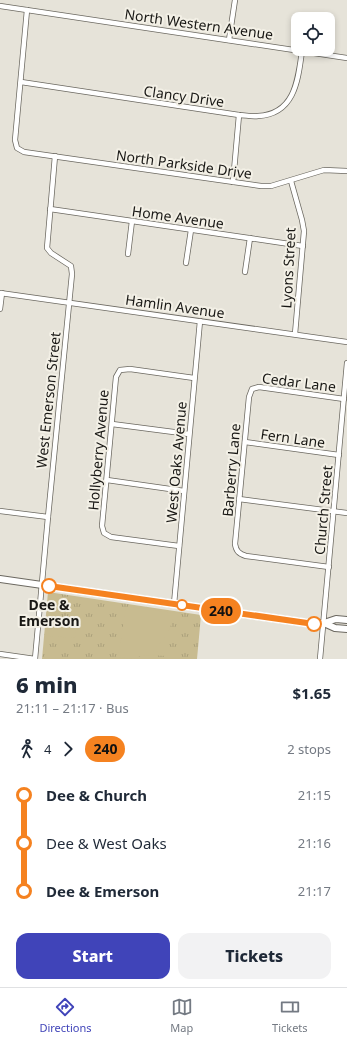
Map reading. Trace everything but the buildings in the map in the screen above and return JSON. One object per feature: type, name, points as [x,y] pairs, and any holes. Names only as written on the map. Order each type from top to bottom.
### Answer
[{"type":"street","points":[[229,40],[235,0]]},
{"type":"street","name":"North Western Avenue","points":[[0,6],[291,49]]},
{"type":"street","points":[[21,82],[27,10]]},
{"type":"street","name":"Clancy Drive","points":[[21,82],[239,115],[257,116],[275,112],[287,102],[296,87],[301,56]]},
{"type":"street","name":"North Western Avenue","points":[[334,56],[347,58]]},
{"type":"street","name":"North Parkside Drive","points":[[21,82],[15,140],[17,148],[24,152],[266,186],[291,181],[324,170],[347,171]]},
{"type":"street","points":[[233,182],[239,115]]},
{"type":"street","name":"West Emerson Street","points":[[35,659],[72,274],[71,266],[51,253],[47,248],[55,156]]},
{"type":"street","name":"Lyons Street","points":[[291,181],[304,231],[295,334]]},
{"type":"street","name":"Home Avenue","points":[[50,209],[303,246]]},
{"type":"street","points":[[128,254],[132,221]]},
{"type":"street","points":[[186,263],[191,230]]},
{"type":"street","points":[[245,272],[250,238]]},
{"type":"street","points":[[0,309],[1,293]]},
{"type":"street","name":"Hamlin Avenue","points":[[1,293],[347,342]]},
{"type":"street","name":"West Oaks Avenue","points":[[174,604],[200,321]]},
{"type":"street","name":"Church Street","points":[[320,659],[347,363]]},
{"type":"street","name":"Hollyberry Avenue","points":[[179,546],[111,537],[104,533],[102,526],[116,377],[120,370],[130,369],[194,378]]},
{"type":"street","name":"Cedar Lane","points":[[252,389],[259,387],[344,399]]},
{"type":"street","name":"Barberry Lane","points":[[252,389],[249,397],[244,442],[235,544],[237,552],[246,556],[328,568]]},
{"type":"street","points":[[112,424],[189,434]]},
{"type":"street","points":[[341,436],[347,437]]},
{"type":"street","name":"Fern Lane","points":[[244,442],[339,455]]},
{"type":"street","points":[[107,480],[184,491]]},
{"type":"street","points":[[239,499],[347,513]]},
{"type":"street","points":[[0,511],[48,517]]},
{"type":"street","points":[[0,579],[314,624],[324,623],[336,619],[347,620]]},
{"type":"street","points":[[324,623],[335,628],[347,629]]},
{"type":"street","points":[[0,654],[35,659]]},
{"type":"green space","points":[[48,592],[201,615],[197,659],[42,659]]},
{"type":"green space","points":[[130,607],[174,613],[167,634],[152,651],[168,653],[167,656],[144,655],[132,659],[118,657],[126,609]]},
{"type":"green space","points":[[49,626],[76,628],[75,638],[49,636]]},
{"type":"bus line","name":"240","points":[[49,586],[314,624]]},
{"type":"place","name":"Dee & Emerson","points":[[49,586]]}]
